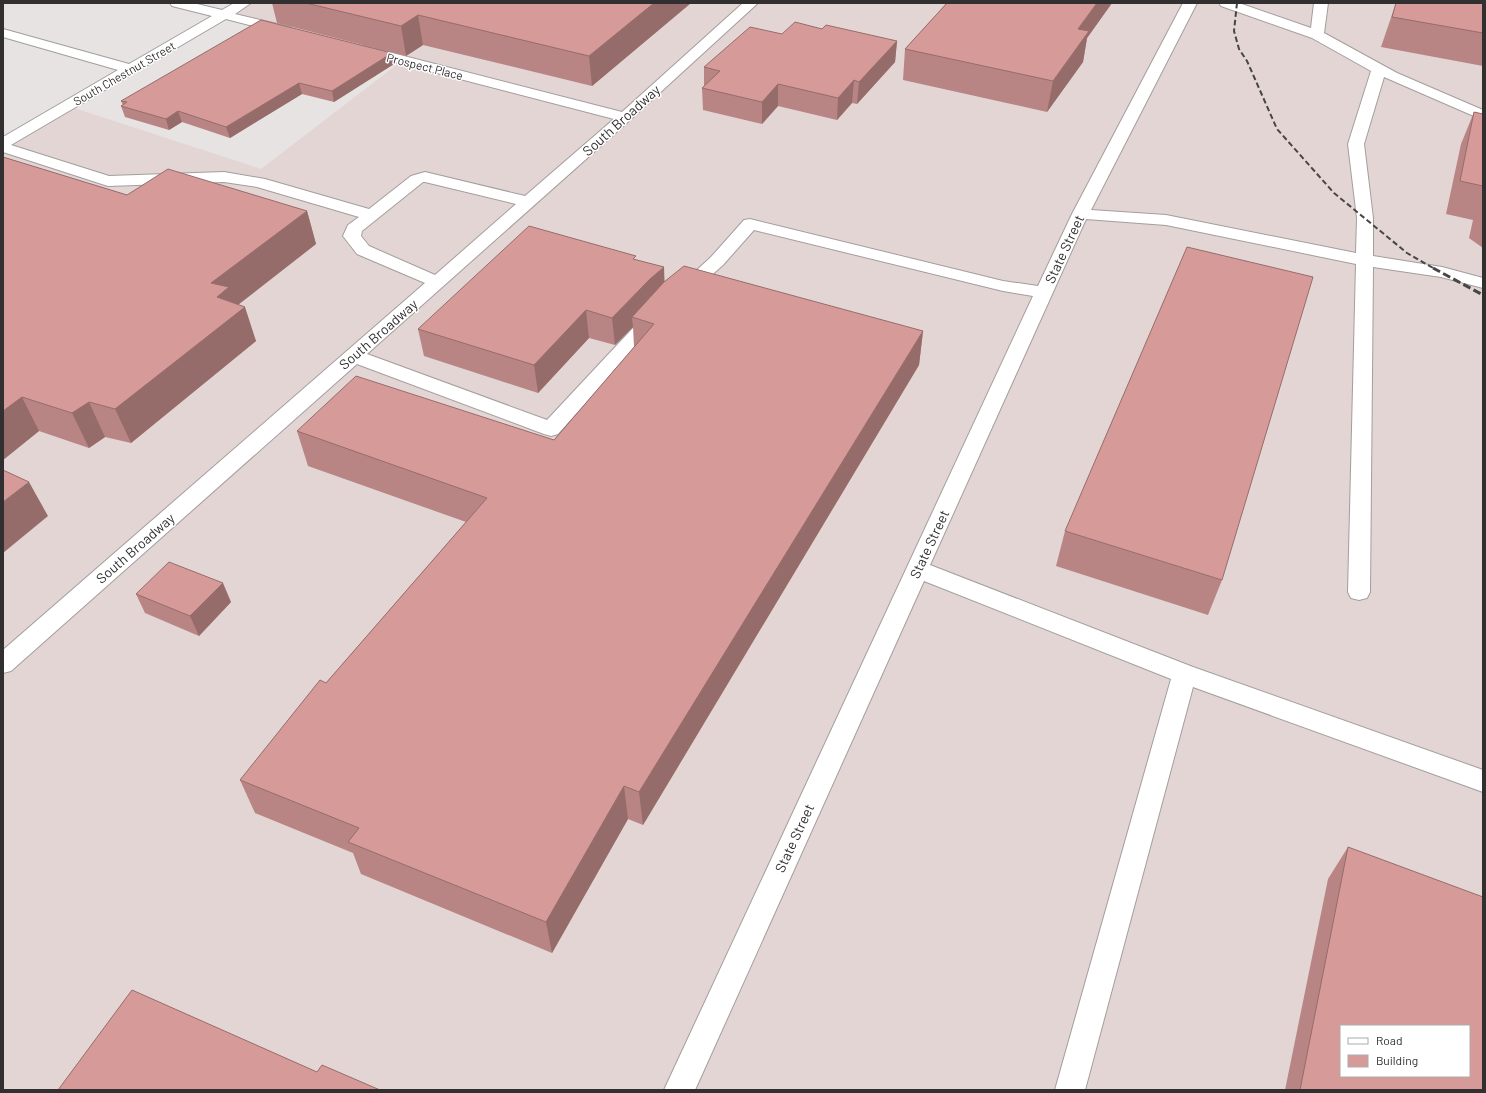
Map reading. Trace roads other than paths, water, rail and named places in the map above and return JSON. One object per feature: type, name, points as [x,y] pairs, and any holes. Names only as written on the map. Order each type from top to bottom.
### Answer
[{"type":"street","points":[[177,3],[299,34]]},
{"type":"street","name":"South Chestnut Street","points":[[3,143],[244,3]]},
{"type":"street","name":"South Broadway","points":[[3,664],[625,117],[751,3]]},
{"type":"street","name":"State Street","points":[[679,1090],[1080,214],[1190,3]]},
{"type":"street","points":[[1226,3],[1317,35],[1379,69],[1483,115]]},
{"type":"street","points":[[1317,35],[1321,3]]},
{"type":"street","points":[[3,33],[130,69]]},
{"type":"street","name":"Prospect Place","points":[[351,47],[625,117]]},
{"type":"street","points":[[1359,592],[1365,218],[1356,144],[1379,69]]},
{"type":"street","points":[[3,147],[108,181],[224,178],[259,182],[372,215]]},
{"type":"street","points":[[437,282],[362,250],[352,236],[354,229],[417,179],[425,177],[528,202]]},
{"type":"street","points":[[1080,214],[1166,220],[1364,260],[1442,272],[1483,284]]},
{"type":"street","points":[[354,356],[551,429],[668,303],[718,261],[750,224],[1003,286],[1044,292]]},
{"type":"street","points":[[917,569],[1184,674],[1483,781]]},
{"type":"street","points":[[1070,1090],[1184,674]]},
{"type":"railway","points":[[1237,3],[1234,31],[1239,49],[1247,61],[1277,129],[1334,193],[1407,253],[1435,269]]},
{"type":"railway","points":[[1433,268],[1483,295]]}]
